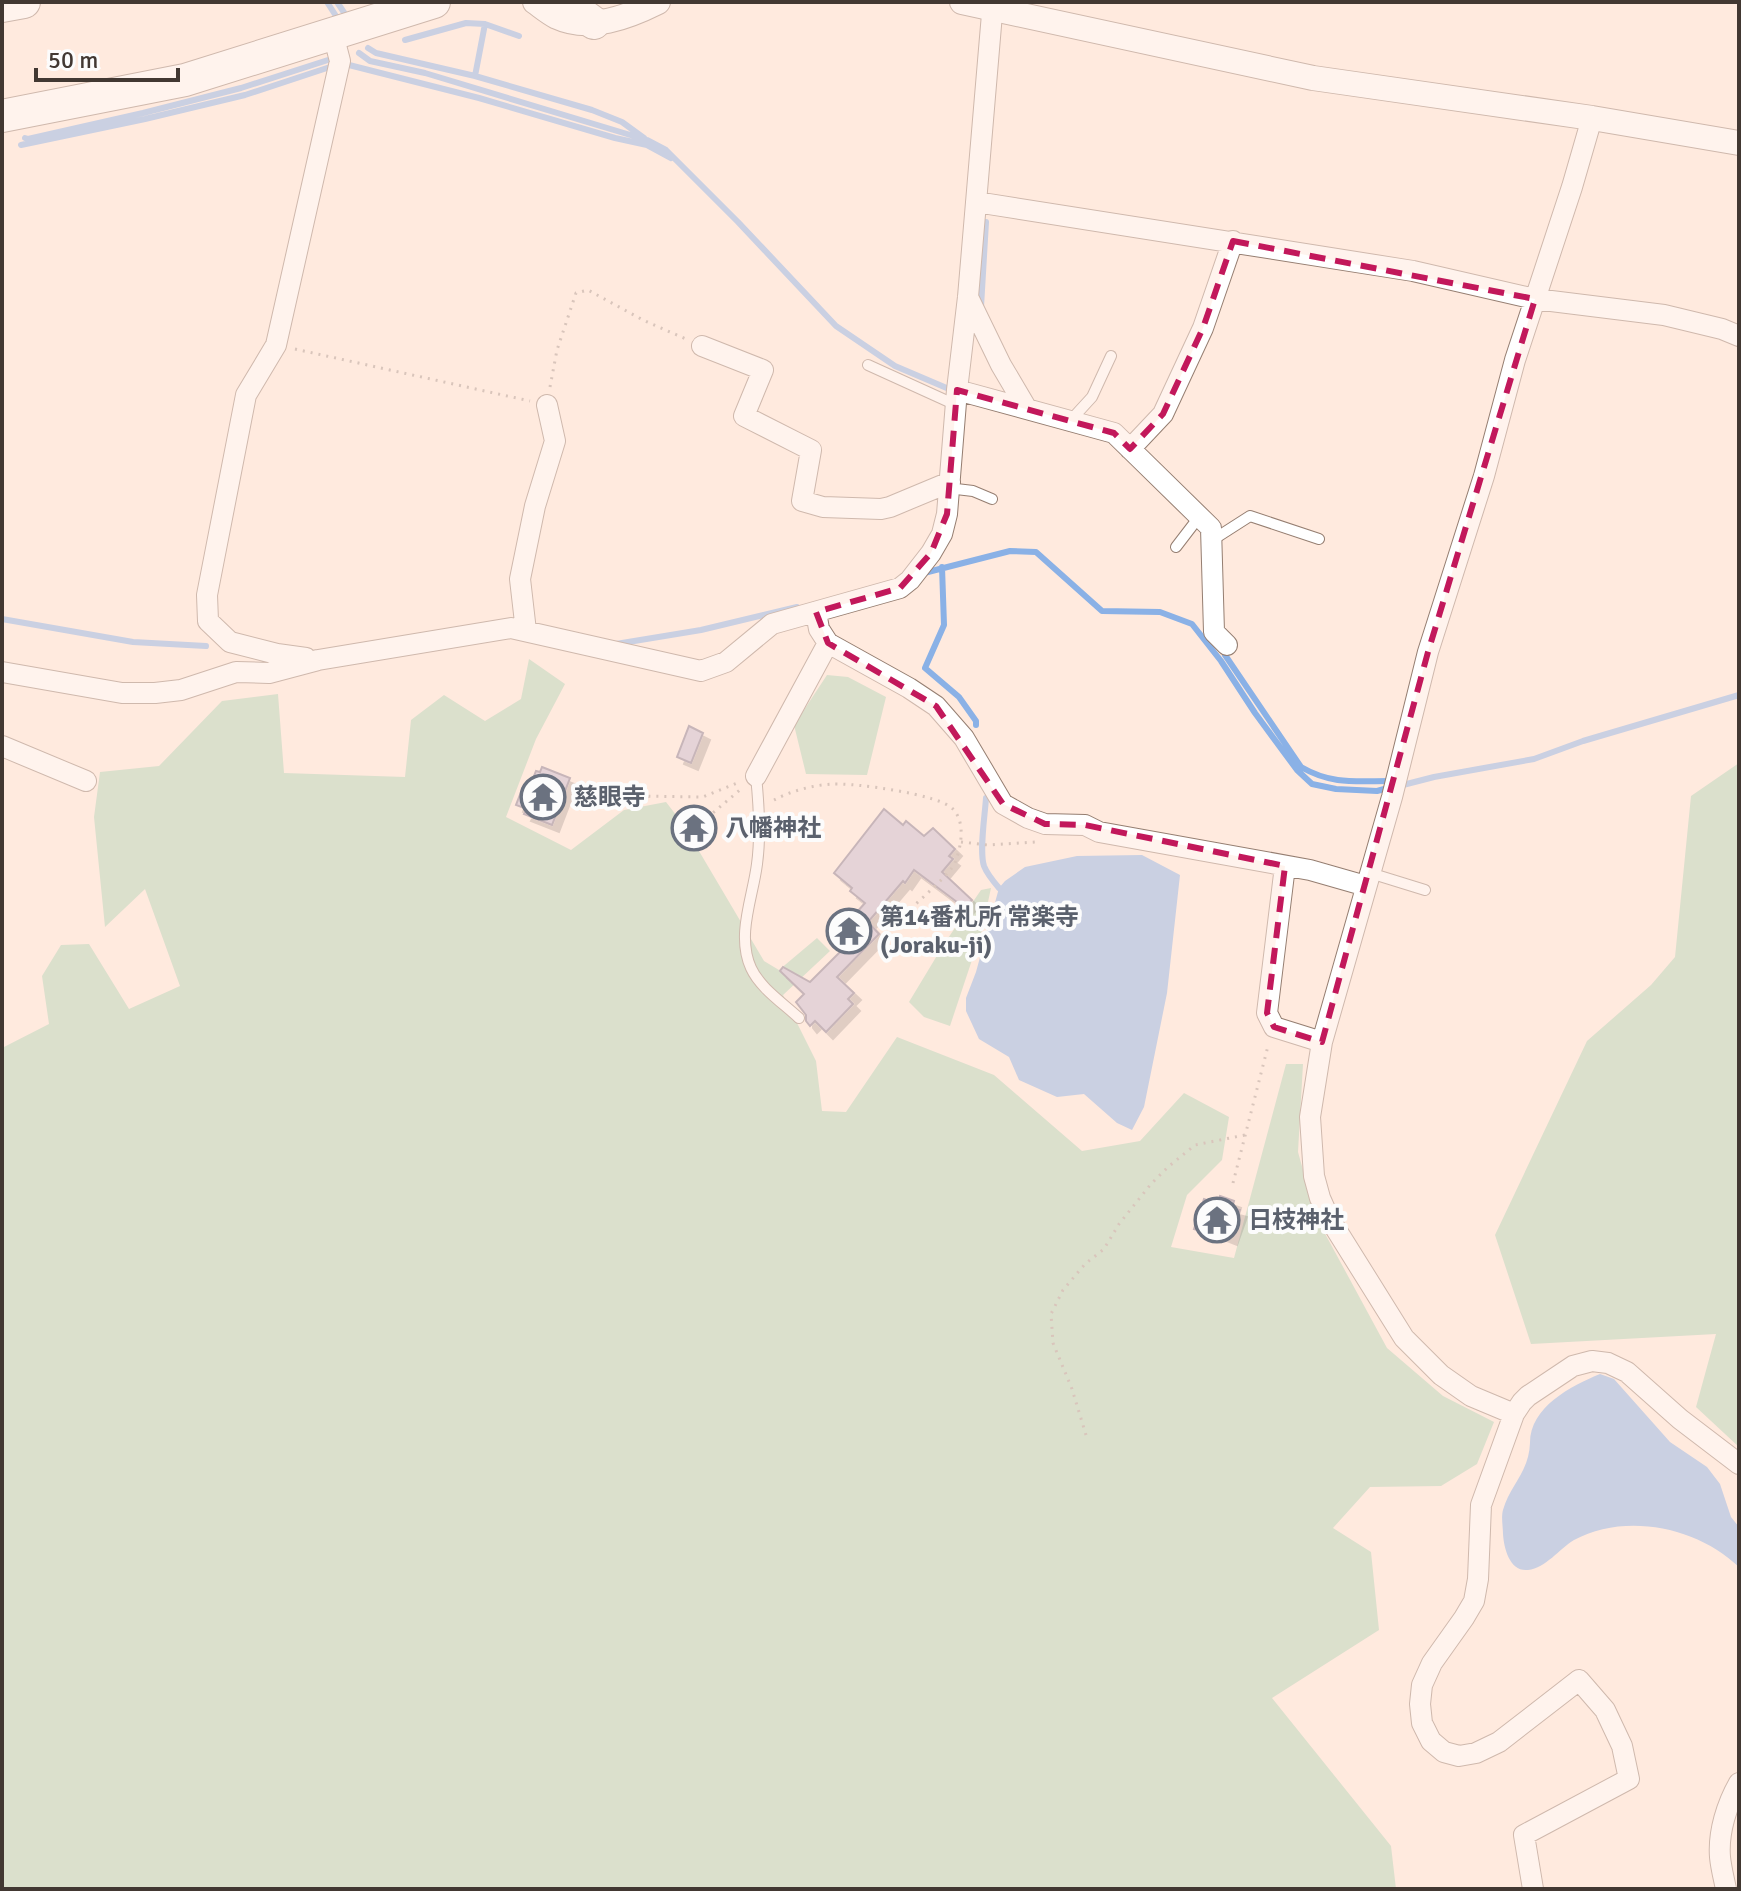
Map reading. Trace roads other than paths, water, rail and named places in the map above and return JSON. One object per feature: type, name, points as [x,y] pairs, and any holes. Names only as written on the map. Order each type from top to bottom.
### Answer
[{"type":"highway","points":[[2,6],[24,2]]},
{"type":"highway","points":[[2,116],[185,80],[434,2]]},
{"type":"street","points":[[535,2],[556,17],[578,23],[583,12],[613,20],[658,2]]},
{"type":"street","points":[[962,2],[992,6],[1313,78],[1592,118],[1739,143]]},
{"type":"street","points":[[2,672],[122,693],[155,693],[181,690],[236,672],[269,673],[318,660],[511,628],[701,671],[726,662],[772,624],[900,588],[915,574],[942,534],[947,514],[992,6]]},
{"type":"street","points":[[318,660],[230,642],[208,621],[207,595],[246,395],[276,345],[340,61],[333,34]]},
{"type":"street","points":[[1514,1414],[1471,1396],[1441,1375],[1404,1338],[1329,1218],[1320,1198],[1314,1176],[1310,1117],[1322,1042],[1392,797],[1428,652],[1484,476],[1515,360],[1592,118]]},
{"type":"street","points":[[976,202],[1413,271],[1535,299],[1664,315],[1739,336]]},
{"type":"street","points":[[1130,449],[1163,414],[1203,328],[1233,241]]},
{"type":"street","points":[[968,297],[1001,365],[1027,409]]},
{"type":"street","points":[[702,346],[763,370],[744,416],[811,450],[802,501],[823,507],[881,509],[949,485]]},
{"type":"street","points":[[956,398],[1027,409],[1114,433],[1211,528],[1214,632],[1227,645]]},
{"type":"street","points":[[526,631],[520,579],[535,506],[555,441],[547,405]]},
{"type":"street","points":[[816,612],[819,629],[828,643],[936,706],[964,738],[1003,804],[1028,818],[1045,824],[1085,825],[1099,832],[1368,879]]},
{"type":"street","points":[[756,776],[828,643]]},
{"type":"street","points":[[2,746],[86,781]]},
{"type":"street","points":[[1285,866],[1267,1013],[1274,1027],[1322,1042]]},
{"type":"street","points":[[1533,1889],[1524,1835],[1629,1779],[1622,1746],[1605,1710],[1579,1680],[1499,1742],[1476,1753],[1459,1756],[1444,1752],[1431,1741],[1422,1723],[1420,1704],[1422,1685],[1432,1663],[1474,1601],[1481,1505],[1514,1414],[1528,1396],[1573,1366],[1592,1361],[1608,1363],[1627,1372],[1680,1419],[1739,1464]]},
{"type":"street","points":[[1728,1887],[1720,1857],[1721,1835],[1727,1809],[1739,1783]]},
{"type":"lane","points":[[1070,421],[1092,397],[1111,356]]},
{"type":"lane","points":[[868,365],[956,398]]},
{"type":"lane","points":[[949,485],[992,499]]},
{"type":"lane","points":[[1211,541],[1250,516],[1319,539]]},
{"type":"lane","points":[[1176,547],[1199,517]]},
{"type":"lane","points":[[756,776],[758,862],[746,922],[745,948],[758,981],[799,1018]]},
{"type":"lane","points":[[1368,879],[1425,890]]},
{"type":"water","points":[[1142,855],[1180,875],[1167,993],[1144,1107],[1132,1130],[1117,1123],[1084,1094],[1057,1097],[1019,1080],[1009,1057],[979,1039],[966,1011],[966,998],[999,888],[1005,881],[1025,867],[1077,856]]},
{"type":"water","points":[[1600,1374],[1614,1379],[1670,1442],[1707,1467],[1720,1484],[1731,1517],[1739,1527],[1739,1567],[1722,1553],[1682,1533],[1638,1526],[1594,1531],[1574,1540],[1535,1569],[1522,1570],[1512,1563],[1505,1546],[1502,1513],[1526,1462],[1537,1419],[1565,1392]]},
{"type":"waterway","points":[[327,2],[336,16]]},
{"type":"waterway","points":[[337,2],[345,14]]},
{"type":"waterway","points":[[405,40],[466,23],[485,24],[519,36]]},
{"type":"waterway","points":[[475,76],[485,24]]},
{"type":"waterway","points":[[368,48],[376,53],[475,76],[592,110],[622,122],[644,138]]},
{"type":"waterway","points":[[359,53],[370,61],[425,73],[647,140],[666,150],[836,326],[895,366],[949,389]]},
{"type":"waterway","points":[[25,138],[241,88],[328,60]]},
{"type":"waterway","points":[[349,65],[647,145],[671,158]]},
{"type":"waterway","points":[[21,145],[245,95],[330,67]]},
{"type":"waterway","points":[[981,307],[986,222]]},
{"type":"waterway","points":[[924,573],[1010,551],[1036,552],[1102,611],[1160,612],[1192,624],[1297,770],[1312,784],[1336,789],[1377,791],[1388,788]]},
{"type":"waterway","points":[[942,567],[944,625],[925,668],[959,697],[976,725]]},
{"type":"waterway","points":[[616,644],[701,630],[797,607]]},
{"type":"waterway","points":[[2,619],[133,642],[206,646]]},
{"type":"waterway","points":[[1225,655],[1301,767],[1334,779],[1391,781]]},
{"type":"waterway","points":[[1399,786],[1534,759],[1583,741],[1739,695]]},
{"type":"waterway","points":[[986,798],[982,842],[984,866],[999,888]]},
{"type":"place","name":"慈眼寺","points":[[543,797]]},
{"type":"place","name":"八幡神社","points":[[694,828]]},
{"type":"place","name":"第14番札所 常楽寺 (Joraku-ji)","points":[[849,931]]},
{"type":"place","name":"日枝神社","points":[[1217,1220]]}]
